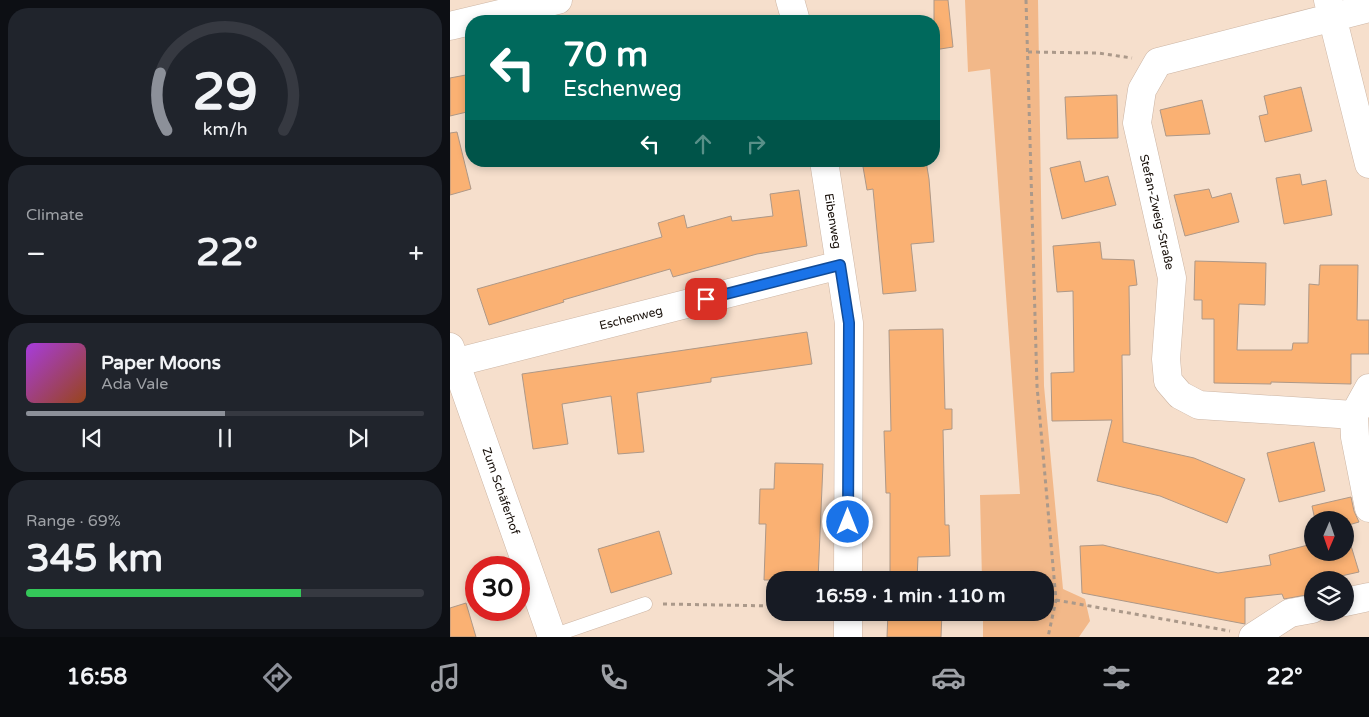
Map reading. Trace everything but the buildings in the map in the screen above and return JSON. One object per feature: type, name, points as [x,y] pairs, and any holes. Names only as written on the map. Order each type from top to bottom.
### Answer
[{"type":"street","points":[[496,15],[558,0]]},
{"type":"street","points":[[790,0],[794,15]]},
{"type":"street","points":[[1158,62],[1330,8],[1369,8]]},
{"type":"street","points":[[1330,8],[1369,164]]},
{"type":"street","points":[[450,26],[465,22]]},
{"type":"street","name":"Stefan-Zweig-Straße","points":[[1158,62],[1142,90],[1137,123],[1172,278],[1166,358],[1168,381],[1180,395],[1199,405],[1354,415]]},
{"type":"street","name":"Eibenweg","points":[[825,167],[849,323],[848,571]]},
{"type":"street","name":"Eschenweg","points":[[452,358],[840,265]]},
{"type":"street","name":"Zum Schäferhof","points":[[452,358],[552,637]]},
{"type":"street","points":[[1369,388],[1354,415],[1355,437],[1369,508]]},
{"type":"street","points":[[1354,600],[1369,596]]},
{"type":"street","points":[[1254,636],[1290,613],[1304,610]]},
{"type":"street","points":[[848,621],[848,637]]},
{"type":"lane","points":[[552,637],[645,604]]},
{"type":"path","points":[[1026,0],[1037,386],[1056,600],[1048,637]]},
{"type":"path","points":[[1028,52],[1098,53],[1158,62]]},
{"type":"path","points":[[1056,600],[1254,636]]},
{"type":"path","points":[[645,604],[766,606]]},
{"type":"shaded area","points":[[965,0],[1038,0],[1044,386],[1063,589],[1085,599],[1090,621],[1079,637],[983,637],[983,621],[1054,621],[1054,571],[982,571],[980,495],[1020,494],[990,69],[968,72]]},
{"type":"route","points":[[706,299],[840,265],[849,323],[848,522]]}]
